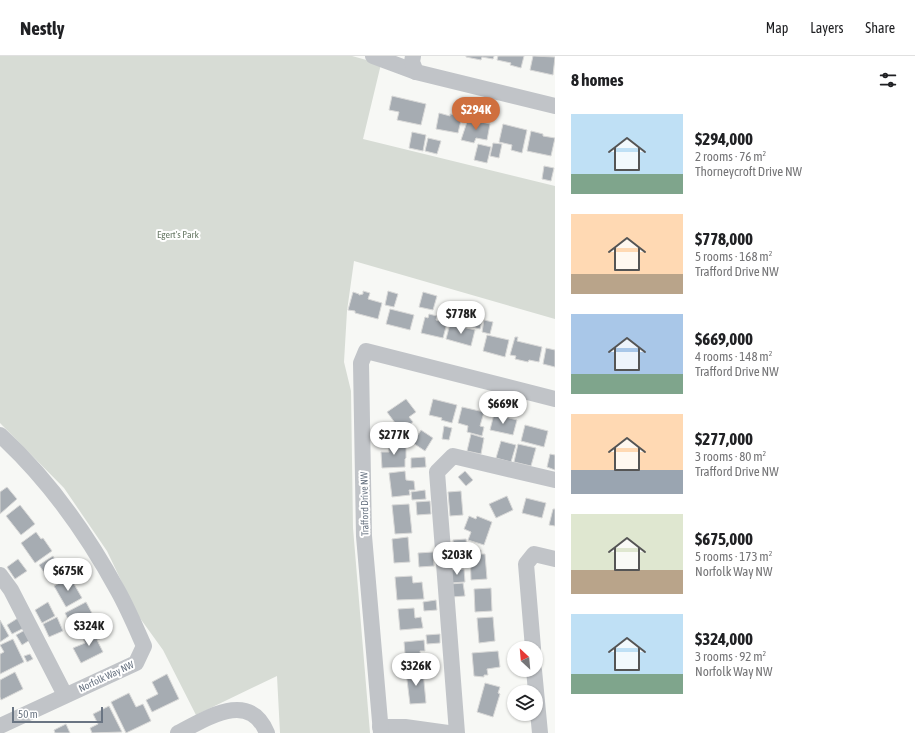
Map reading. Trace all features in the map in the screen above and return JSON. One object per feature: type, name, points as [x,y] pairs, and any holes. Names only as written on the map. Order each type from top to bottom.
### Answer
[{"type":"street","points":[[373,56],[416,72],[555,106]]},
{"type":"street","points":[[413,56],[412,62],[416,72]]},
{"type":"street","name":"Trafford Drive NW","points":[[381,730],[364,536],[361,363],[366,351],[555,399]]},
{"type":"street","name":"Norfolk Way NW","points":[[0,435],[39,476],[66,509],[90,543],[118,591],[144,646],[136,663],[64,695],[0,726]]},
{"type":"street","points":[[457,733],[437,472],[453,456],[555,480]]},
{"type":"street","points":[[532,641],[526,564],[534,554],[555,559]]},
{"type":"street","points":[[0,575],[11,590],[64,695]]},
{"type":"street","points":[[535,677],[540,733]]},
{"type":"street","points":[[178,733],[221,712],[233,709],[246,711],[256,716],[264,726],[267,733]]},
{"type":"street","points":[[381,730],[405,727],[448,733]]},
{"type":"green space","name":"Egert's Park","points":[[0,56],[352,56],[381,64],[363,139],[555,186],[555,319],[354,261],[347,311],[344,362],[351,391],[353,528],[370,733],[280,733],[277,676],[196,715],[163,650],[137,614],[107,551],[64,488],[0,423]]},
{"type":"building","points":[[466,56],[494,56],[493,59],[482,57],[481,60]]},
{"type":"building","points":[[498,56],[524,56],[521,68],[510,65],[511,63],[497,60]]},
{"type":"building","points":[[533,56],[555,57],[553,75],[530,70]]},
{"type":"building","points":[[392,96],[426,104],[421,125],[397,120],[399,112],[389,110]]},
{"type":"building","points":[[439,113],[450,116],[450,114],[462,116],[458,133],[436,129]]},
{"type":"building","points":[[468,119],[490,124],[487,140],[476,138],[474,143],[461,140]]},
{"type":"building","points":[[503,124],[527,130],[522,153],[511,150],[512,145],[499,142]]},
{"type":"building","points":[[531,131],[543,134],[543,136],[555,138],[551,156],[527,151]]},
{"type":"building","points":[[412,132],[426,135],[423,151],[409,148]]},
{"type":"building","points":[[428,138],[441,141],[437,154],[425,151]]},
{"type":"building","points":[[493,143],[502,144],[499,158],[490,156]]},
{"type":"building","points":[[478,144],[491,147],[487,163],[474,160]]},
{"type":"building","points":[[544,166],[554,168],[551,181],[542,179]]},
{"type":"building","points":[[363,291],[370,293],[368,299],[382,303],[378,319],[348,310],[353,292],[359,295],[363,294]]},
{"type":"building","points":[[388,291],[398,294],[394,307],[385,305]]},
{"type":"building","points":[[423,292],[437,296],[433,310],[419,307]]},
{"type":"building","points":[[390,309],[414,315],[410,330],[386,324]]},
{"type":"building","points":[[472,312],[483,315],[480,329],[469,326]]},
{"type":"building","points":[[429,314],[437,316],[436,320],[447,323],[443,338],[421,333],[425,317],[428,318]]},
{"type":"building","points":[[484,320],[493,322],[490,334],[482,332]]},
{"type":"building","points":[[450,324],[475,330],[471,346],[446,339]]},
{"type":"building","points":[[487,335],[509,340],[505,357],[483,351]]},
{"type":"building","points":[[515,337],[518,337],[517,341],[542,347],[539,362],[529,360],[528,362],[515,359],[516,356],[510,355]]},
{"type":"building","points":[[546,348],[555,350],[555,367],[543,364]]},
{"type":"building","points":[[406,399],[416,412],[409,417],[413,422],[401,431],[387,412]]},
{"type":"building","points":[[433,399],[457,405],[452,423],[441,420],[442,418],[429,415]]},
{"type":"building","points":[[462,407],[484,412],[480,426],[484,427],[482,436],[467,432],[468,426],[458,423]]},
{"type":"building","points":[[494,414],[517,420],[513,435],[490,430]]},
{"type":"building","points":[[525,425],[548,431],[544,447],[521,441]]},
{"type":"building","points":[[444,426],[452,428],[449,440],[442,439]]},
{"type":"building","points":[[421,430],[433,438],[425,451],[413,443]]},
{"type":"building","points":[[471,434],[484,438],[481,454],[467,451]]},
{"type":"building","points":[[501,441],[516,445],[511,462],[496,458]]},
{"type":"building","points":[[388,443],[404,443],[404,446],[406,446],[405,467],[382,468],[381,452],[389,452]]},
{"type":"building","points":[[518,444],[536,448],[531,466],[514,462]]},
{"type":"building","points":[[550,454],[555,455],[555,470],[547,467]]},
{"type":"building","points":[[425,457],[426,467],[411,468],[411,458]]},
{"type":"building","points":[[405,471],[406,480],[414,481],[415,490],[409,490],[410,495],[392,497],[389,473]]},
{"type":"building","points":[[465,471],[473,480],[466,486],[458,477]]},
{"type":"building","points":[[7,487],[17,499],[0,514],[0,492]]},
{"type":"building","points":[[425,490],[426,499],[412,500],[411,492]]},
{"type":"building","points":[[461,491],[463,515],[450,516],[448,492]]},
{"type":"building","points":[[507,496],[513,510],[496,518],[489,504]]},
{"type":"building","points":[[526,498],[546,503],[542,518],[522,513]]},
{"type":"building","points":[[430,501],[431,514],[417,515],[416,502]]},
{"type":"building","points":[[409,504],[412,533],[395,534],[392,505]]},
{"type":"building","points":[[20,505],[35,524],[21,535],[6,516]]},
{"type":"building","points":[[553,509],[555,509],[555,526],[549,525]]},
{"type":"building","points":[[469,516],[476,519],[477,516],[492,522],[484,545],[468,540],[471,532],[464,529]]},
{"type":"building","points":[[36,532],[41,539],[43,538],[52,551],[35,563],[21,543]]},
{"type":"building","points":[[408,537],[410,562],[394,563],[392,539]]},
{"type":"building","points":[[466,539],[467,548],[454,549],[453,540]]},
{"type":"building","points":[[481,550],[481,554],[485,554],[487,579],[471,580],[470,551]]},
{"type":"building","points":[[433,552],[434,566],[419,567],[418,553]]},
{"type":"building","points":[[53,556],[63,573],[50,581],[39,565]]},
{"type":"building","points":[[18,559],[27,571],[15,579],[7,567]]},
{"type":"building","points":[[464,569],[465,582],[450,583],[449,570]]},
{"type":"building","points":[[412,576],[413,583],[422,582],[424,599],[397,600],[395,577]]},
{"type":"building","points":[[70,577],[82,598],[66,607],[54,586]]},
{"type":"building","points":[[463,583],[465,596],[451,597],[450,584]]},
{"type":"building","points":[[491,588],[492,611],[475,612],[474,589]]},
{"type":"building","points":[[436,600],[437,610],[424,611],[423,602]]},
{"type":"building","points":[[48,602],[55,616],[42,623],[35,610]]},
{"type":"building","points":[[86,602],[94,617],[92,618],[96,626],[79,634],[73,622],[70,623],[65,613]]},
{"type":"building","points":[[414,608],[415,618],[421,617],[423,628],[400,630],[398,609]]},
{"type":"building","points":[[57,617],[63,631],[49,637],[43,624]]},
{"type":"building","points":[[493,617],[495,641],[479,643],[477,618]]},
{"type":"building","points":[[18,618],[24,628],[12,634],[7,625]]},
{"type":"building","points":[[0,620],[9,636],[0,642]]},
{"type":"building","points":[[25,630],[30,640],[22,645],[16,635]]},
{"type":"building","points":[[95,630],[100,639],[97,640],[103,652],[81,663],[73,648],[85,643],[82,636]]},
{"type":"building","points":[[440,634],[440,643],[427,644],[426,635]]},
{"type":"building","points":[[13,639],[24,662],[0,674],[0,654],[4,652],[0,645]]},
{"type":"building","points":[[424,640],[425,651],[420,651],[422,665],[406,666],[404,642]]},
{"type":"building","points":[[498,651],[500,667],[487,669],[488,675],[484,675],[484,677],[474,676],[472,653]]},
{"type":"building","points":[[30,654],[33,659],[27,662],[24,656]]},
{"type":"building","points":[[423,671],[426,703],[410,704],[406,672]]},
{"type":"building","points":[[15,672],[23,689],[1,700],[0,680]]},
{"type":"building","points":[[167,674],[179,699],[152,712],[146,700],[158,694],[152,682]]},
{"type":"building","points":[[485,683],[500,687],[498,693],[500,694],[493,717],[477,712]]},
{"type":"building","points":[[129,693],[136,707],[143,704],[151,721],[126,733],[111,702]]},
{"type":"building","points":[[109,706],[122,732],[92,733],[90,728],[98,724],[93,714]]},
{"type":"building","points":[[66,724],[70,733],[55,733],[54,730]]}]
